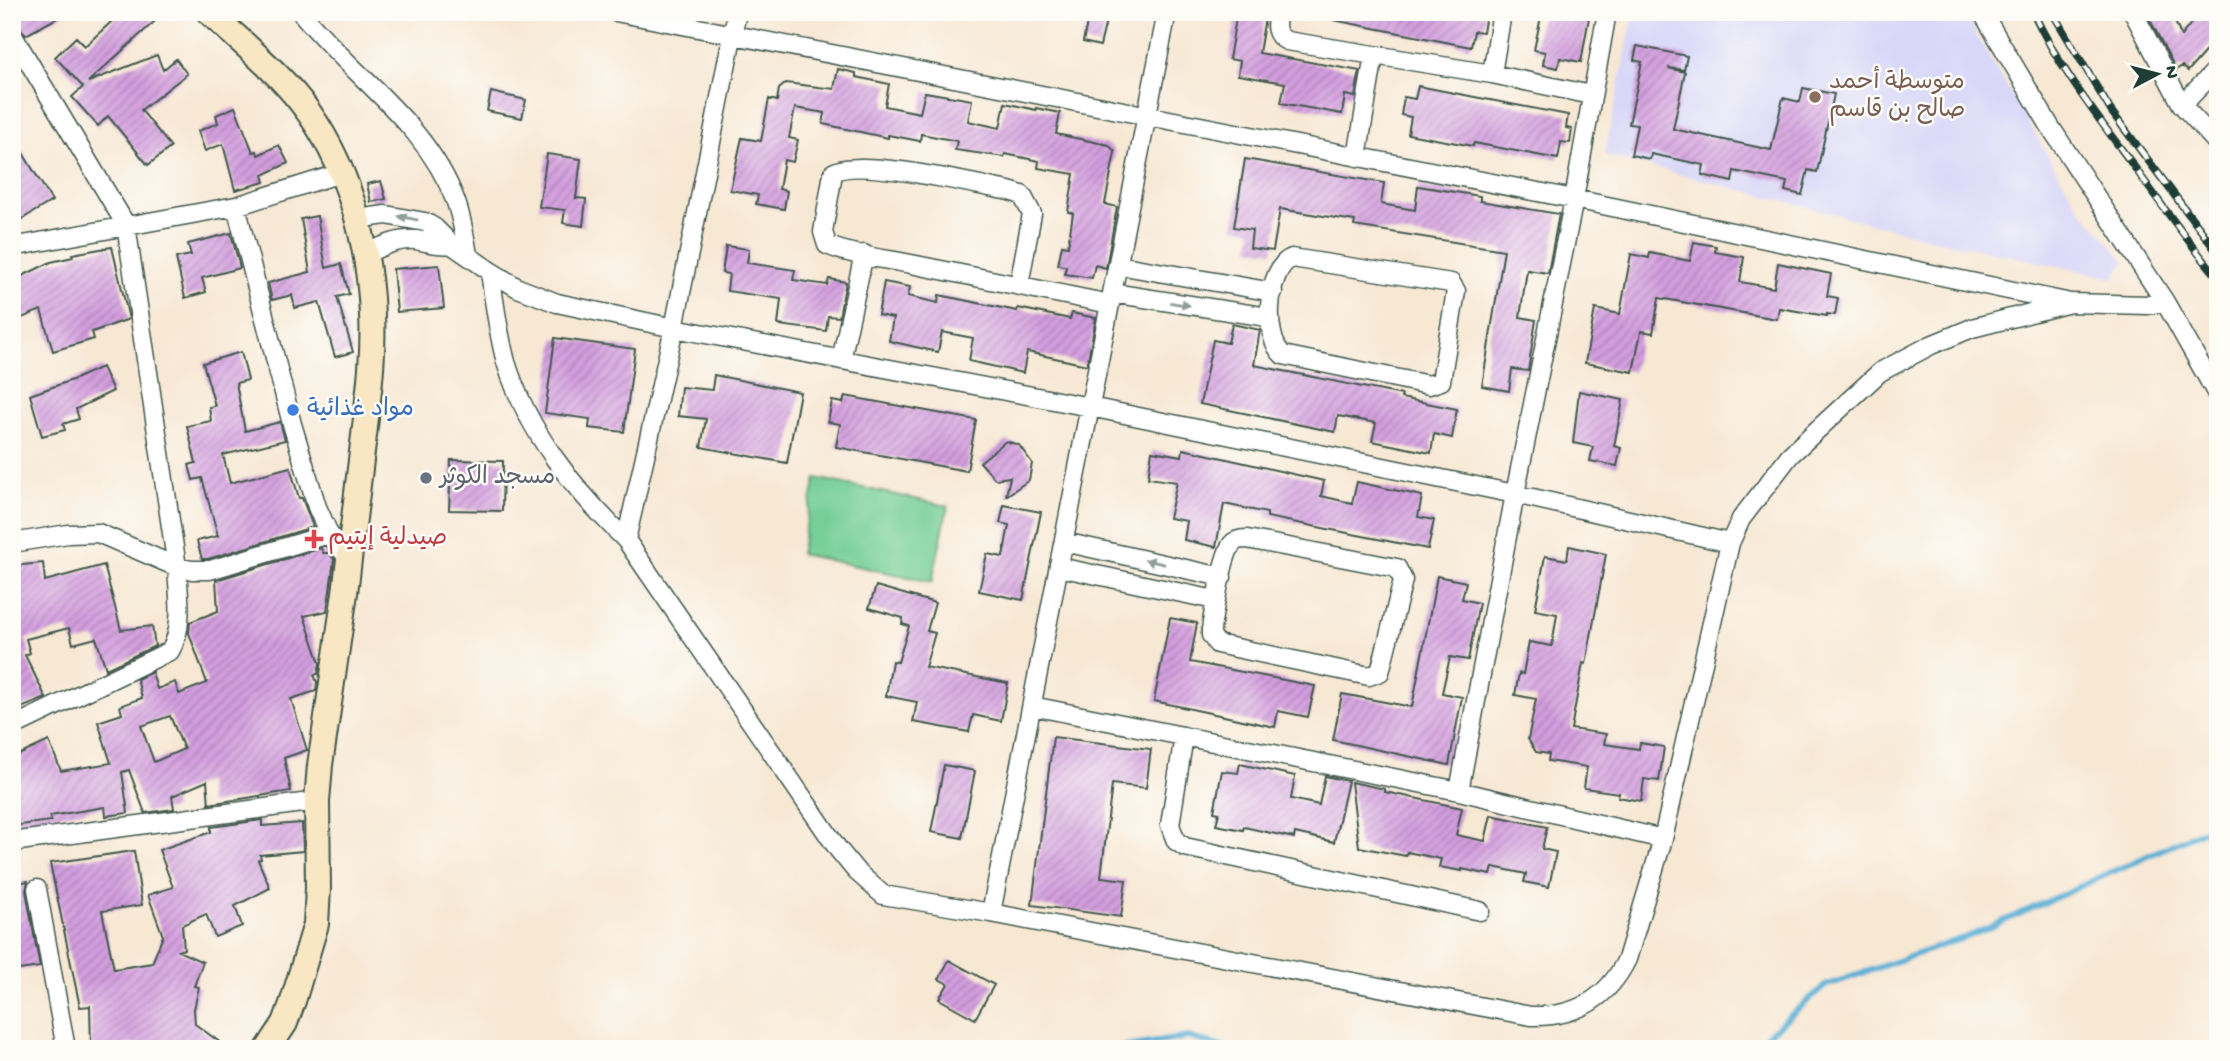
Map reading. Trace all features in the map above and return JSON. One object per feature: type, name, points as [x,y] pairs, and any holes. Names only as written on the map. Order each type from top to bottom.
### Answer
[{"type":"street","points":[[209,12],[299,100],[323,135],[341,173],[357,219],[365,254],[372,315],[372,368],[317,800],[316,924],[285,1023],[268,1049]]},
{"type":"street","points":[[301,12],[321,36],[403,116],[421,138],[447,181],[457,204],[468,255]]},
{"type":"street","points":[[616,12],[1574,200],[2070,303],[2147,305],[2165,302]]},
{"type":"street","points":[[626,540],[674,328],[737,12]]},
{"type":"street","points":[[991,913],[1167,12]]},
{"type":"street","points":[[1278,12],[1275,29],[1279,36],[1287,41],[1492,74],[1591,95]]},
{"type":"street","points":[[1492,74],[1502,12]]},
{"type":"street","points":[[1459,792],[1574,200],[1607,12]]},
{"type":"street","points":[[1982,12],[2051,128],[2165,302],[2218,396]]},
{"type":"street","points":[[2133,12],[2182,105],[2218,144]]},
{"type":"street","points":[[12,34],[126,225],[177,567],[178,638],[170,651],[12,727]]},
{"type":"street","points":[[1357,157],[1374,55]]},
{"type":"street","points":[[2182,105],[2218,68]]},
{"type":"street","points":[[1020,285],[1032,214],[1025,198],[1009,191],[902,171],[863,167],[836,170],[833,173],[824,240],[834,248],[1020,285],[1111,299],[1268,317]]},
{"type":"street","points":[[12,247],[236,206],[341,173]]},
{"type":"street","points":[[236,206],[292,424],[317,508],[329,534],[348,558]]},
{"type":"street","points":[[357,219],[386,215],[414,219],[435,228],[451,244],[518,288],[557,303],[674,328],[1090,407],[1515,494],[1730,543]]},
{"type":"street","points":[[365,254],[408,240],[439,245],[451,244]]},
{"type":"street","points":[[841,360],[864,254]]},
{"type":"street","points":[[1292,258],[1451,283],[1456,291],[1439,384],[1429,386],[1287,357],[1277,350],[1273,343],[1268,317],[1273,292],[1281,265],[1292,258]]},
{"type":"street","points":[[1118,265],[1273,292]]},
{"type":"street","points":[[490,271],[506,362],[524,409],[543,443],[596,511],[626,540],[838,849],[856,871],[883,895],[991,913],[1531,1016],[1574,1012],[1601,994],[1618,977],[1627,959],[1663,839],[1730,543],[1741,519],[1790,455],[1880,372],[1931,345],[1972,328],[2070,303]]},
{"type":"street","points":[[12,543],[68,534],[97,533],[177,567],[210,570],[329,534]]},
{"type":"street","points":[[1247,539],[1396,569],[1403,580],[1383,666],[1377,674],[1369,676],[1217,643],[1211,635],[1215,600],[1222,577],[1230,546],[1239,540],[1247,539]]},
{"type":"street","points":[[1064,542],[1222,577]]},
{"type":"street","points":[[1059,568],[1215,600]]},
{"type":"street","points":[[1032,706],[1459,792],[1663,839]]},
{"type":"street","points":[[1184,736],[1170,825],[1176,841],[1185,847],[1480,911]]},
{"type":"street","points":[[12,842],[317,800]]},
{"type":"street","points":[[37,889],[66,1049]]},
{"type":"shaded area","name":"متوسطة أحمد صالح بن قاسم","points":[[1634,12],[1966,12],[1978,38],[2078,206],[2125,261],[2114,278],[1941,241],[1605,155]]},
{"type":"green space","points":[[816,478],[948,506],[932,582],[800,554]]},
{"type":"building","points":[[12,12],[68,12],[26,35],[16,24]]},
{"type":"building","points":[[122,12],[165,12],[88,82],[157,55],[163,70],[176,59],[187,74],[141,110],[171,147],[148,165],[108,116],[98,126],[72,97],[83,87],[55,57],[76,37],[85,46]]},
{"type":"building","points":[[1237,12],[1266,12],[1259,53],[1360,71],[1355,97],[1345,95],[1342,114],[1281,103],[1285,83],[1238,75],[1240,61],[1229,59]]},
{"type":"building","points":[[1334,12],[1479,12],[1486,15],[1483,32],[1474,31],[1471,47],[1333,20]]},
{"type":"building","points":[[1542,12],[1590,12],[1581,62],[1560,58],[1558,68],[1543,65],[1545,52],[1534,50]]},
{"type":"building","points":[[2146,12],[2171,12],[2181,36],[2200,12],[2218,12],[2218,37],[2188,71],[2182,66],[2176,70]]},
{"type":"building","points":[[1089,13],[1107,17],[1100,46],[1083,42]]},
{"type":"building","points":[[1637,46],[1687,56],[1684,70],[1668,68],[1685,72],[1673,129],[1771,150],[1783,98],[1800,102],[1803,88],[1834,94],[1817,172],[1808,170],[1802,195],[1785,191],[1787,182],[1734,171],[1732,182],[1702,175],[1704,165],[1651,154],[1650,159],[1631,155],[1637,125],[1629,124],[1642,62],[1634,60]]},
{"type":"building","points":[[838,69],[856,73],[856,77],[889,84],[885,106],[920,113],[925,92],[972,100],[968,121],[1000,128],[1005,103],[1036,108],[1060,113],[1056,134],[1109,145],[1115,152],[1105,204],[1117,207],[1106,268],[1095,265],[1092,278],[1065,274],[1066,266],[1058,265],[1062,245],[1068,246],[1073,213],[1068,212],[1074,174],[1038,168],[1039,161],[1005,154],[1004,157],[955,150],[957,141],[921,134],[920,141],[888,135],[888,138],[823,124],[825,113],[795,108],[789,138],[798,140],[793,162],[784,160],[779,189],[787,191],[784,209],[756,204],[758,195],[730,190],[742,138],[761,141],[769,99],[777,101],[779,89],[786,83],[834,89]]},
{"type":"building","points":[[1418,86],[1568,115],[1566,128],[1572,129],[1570,143],[1561,142],[1558,159],[1408,134],[1411,117],[1401,115],[1404,97],[1415,99]]},
{"type":"building","points":[[491,92],[526,100],[522,118],[487,111]]},
{"type":"building","points":[[235,107],[253,152],[257,151],[258,155],[279,145],[288,163],[263,175],[265,182],[235,190],[223,144],[205,151],[198,131],[218,123],[216,115]]},
{"type":"building","points":[[12,135],[52,201],[12,225]]},
{"type":"building","points":[[547,154],[581,159],[576,198],[586,199],[583,226],[563,223],[565,210],[539,207]]},
{"type":"building","points":[[1245,159],[1384,183],[1381,204],[1415,210],[1418,186],[1480,196],[1480,201],[1559,214],[1548,273],[1527,270],[1520,317],[1536,320],[1528,371],[1512,369],[1509,391],[1482,386],[1504,250],[1354,226],[1355,221],[1280,209],[1273,251],[1250,248],[1252,230],[1234,227]]},
{"type":"building","points":[[381,181],[386,199],[371,202],[367,184]]},
{"type":"building","points":[[317,216],[326,268],[341,264],[349,294],[337,297],[353,352],[335,357],[319,302],[295,308],[292,295],[272,300],[268,283],[310,272],[301,219]]},
{"type":"building","points":[[231,233],[240,268],[202,278],[206,292],[185,298],[176,258],[191,255],[188,244]]},
{"type":"building","points":[[1694,242],[1716,246],[1715,252],[1744,257],[1740,282],[1774,288],[1778,263],[1831,274],[1827,296],[1838,298],[1835,315],[1779,308],[1777,319],[1659,298],[1653,333],[1641,331],[1633,372],[1585,363],[1595,309],[1620,314],[1631,254],[1649,258],[1650,253],[1690,261]]},
{"type":"building","points":[[726,246],[749,249],[747,263],[795,270],[793,280],[827,285],[829,279],[846,282],[839,317],[828,316],[826,331],[778,325],[781,299],[727,291],[729,274],[722,273]]},
{"type":"building","points":[[112,247],[129,319],[92,332],[94,339],[53,351],[41,310],[12,322],[12,281],[51,262],[73,257],[72,254]]},
{"type":"building","points":[[439,265],[444,308],[397,312],[393,269]]},
{"type":"building","points":[[884,282],[910,287],[908,296],[938,303],[939,295],[1070,319],[1072,313],[1096,318],[1087,365],[1027,352],[1023,373],[969,361],[973,338],[942,332],[938,352],[889,341],[893,318],[878,315]]},
{"type":"building","points":[[1232,324],[1260,330],[1254,365],[1457,409],[1452,438],[1434,434],[1431,453],[1372,441],[1376,423],[1338,416],[1335,432],[1200,404],[1213,340],[1228,343]]},
{"type":"building","points":[[555,338],[635,349],[624,432],[589,428],[590,419],[545,413]]},
{"type":"building","points":[[241,352],[248,380],[236,383],[245,431],[280,422],[285,440],[223,455],[230,483],[290,467],[299,498],[302,498],[313,527],[202,559],[197,541],[218,536],[202,478],[193,480],[189,465],[196,463],[187,426],[211,421],[209,407],[215,406],[203,363]]},
{"type":"building","points":[[102,367],[113,391],[76,409],[79,419],[63,424],[65,430],[42,436],[30,395]]},
{"type":"building","points":[[714,375],[800,392],[787,463],[701,447],[706,419],[678,416],[681,387],[712,390]]},
{"type":"building","points":[[1579,391],[1623,400],[1614,446],[1621,448],[1617,466],[1590,461],[1593,447],[1573,443]]},
{"type":"building","points":[[845,396],[976,420],[967,471],[836,447],[840,424],[828,422],[832,401],[843,403]]},
{"type":"building","points":[[1006,441],[1019,445],[1032,463],[1029,480],[1006,496],[1010,477],[995,479],[980,462]]},
{"type":"building","points":[[1183,449],[1324,481],[1321,496],[1352,503],[1357,482],[1422,496],[1418,517],[1434,520],[1428,549],[1267,517],[1267,513],[1224,504],[1216,547],[1184,540],[1187,521],[1169,518],[1177,482],[1148,478],[1152,451],[1182,456]]},
{"type":"building","points":[[451,460],[503,461],[502,511],[449,510]]},
{"type":"building","points":[[1004,505],[1041,512],[1023,600],[979,591],[987,554],[1003,557],[1009,525],[1000,523]]},
{"type":"building","points":[[1569,546],[1606,554],[1571,729],[1606,734],[1604,744],[1639,749],[1640,743],[1664,747],[1659,781],[1644,779],[1641,801],[1618,797],[1619,793],[1584,788],[1587,767],[1548,761],[1549,754],[1536,752],[1528,739],[1536,699],[1515,695],[1519,673],[1523,674],[1529,642],[1552,646],[1557,614],[1535,610],[1545,556],[1567,560]]},
{"type":"building","points":[[321,548],[323,553],[329,553],[334,559],[327,611],[304,616],[320,663],[318,674],[314,675],[317,682],[316,691],[291,699],[307,750],[284,758],[291,791],[209,804],[207,781],[172,796],[174,809],[145,813],[129,770],[122,772],[128,813],[106,816],[105,807],[50,816],[51,821],[12,826],[12,758],[49,741],[61,771],[111,763],[98,722],[122,714],[120,706],[142,698],[137,679],[152,672],[157,689],[175,682],[179,694],[207,683],[189,633],[190,622],[218,611],[216,580]],"holes":[[[170,716],[184,749],[154,762],[141,726]]]},
{"type":"building","points":[[43,563],[45,581],[104,565],[121,630],[152,626],[155,646],[106,669],[96,638],[73,644],[69,628],[26,639],[30,653],[25,655],[46,698],[14,711],[12,566]]},
{"type":"building","points":[[1437,576],[1466,582],[1462,599],[1479,603],[1468,660],[1450,657],[1442,693],[1462,697],[1449,765],[1333,740],[1342,694],[1412,707]]},
{"type":"building","points":[[876,586],[935,603],[927,631],[935,633],[925,667],[1008,683],[1001,721],[973,715],[969,732],[913,722],[917,702],[886,696],[892,661],[898,662],[909,626],[902,624],[903,618],[869,608]]},
{"type":"building","points":[[1170,618],[1197,623],[1190,662],[1315,686],[1308,717],[1278,711],[1275,727],[1154,701]]},
{"type":"building","points":[[1053,737],[1151,749],[1146,788],[1112,784],[1101,877],[1126,880],[1121,917],[1032,905]]},
{"type":"building","points":[[1240,764],[1295,776],[1291,799],[1319,805],[1325,776],[1348,781],[1334,842],[1295,833],[1294,838],[1244,827],[1243,830],[1216,825],[1219,813],[1214,812],[1222,771],[1238,773]]},
{"type":"building","points":[[944,765],[975,771],[962,838],[931,832]]},
{"type":"building","points":[[1351,782],[1462,808],[1456,835],[1485,841],[1491,815],[1547,827],[1542,849],[1556,852],[1549,887],[1524,882],[1526,874],[1493,867],[1491,875],[1462,871],[1439,867],[1441,859],[1359,847]]},
{"type":"building","points":[[262,820],[262,826],[302,823],[303,851],[260,855],[261,859],[258,860],[270,888],[235,906],[242,926],[215,937],[206,914],[182,925],[184,949],[178,951],[203,962],[194,986],[199,987],[194,1009],[195,1024],[229,1049],[200,1049],[191,1042],[126,1045],[127,1049],[91,1049],[90,1006],[80,1007],[50,863],[134,851],[142,905],[102,911],[114,969],[152,963],[163,936],[148,895],[173,887],[159,850],[211,832],[211,827]]},
{"type":"building","points":[[28,881],[26,891],[40,967],[12,971],[12,884]]},
{"type":"building","points":[[949,960],[994,985],[975,1019],[939,999],[948,984],[939,979]]},
{"type":"waterway","points":[[1751,1049],[1825,986],[1975,934],[2218,824]]},
{"type":"waterway","points":[[1113,1049],[1189,1037],[1228,1049]]},
{"type":"railway","points":[[2033,12],[2065,70],[2172,220],[2218,277]]},
{"type":"railway","points":[[2052,12],[2111,111],[2218,253]]},
{"type":"place","name":"متوسطة أحمد صالح بن قاسم","points":[[1815,97]]},
{"type":"place","name":"مواد غذائية","points":[[293,410]]},
{"type":"place","name":"مسجد الكوثر","points":[[426,478]]},
{"type":"place","name":"صيدلية إيتيم","points":[[314,539]]}]
